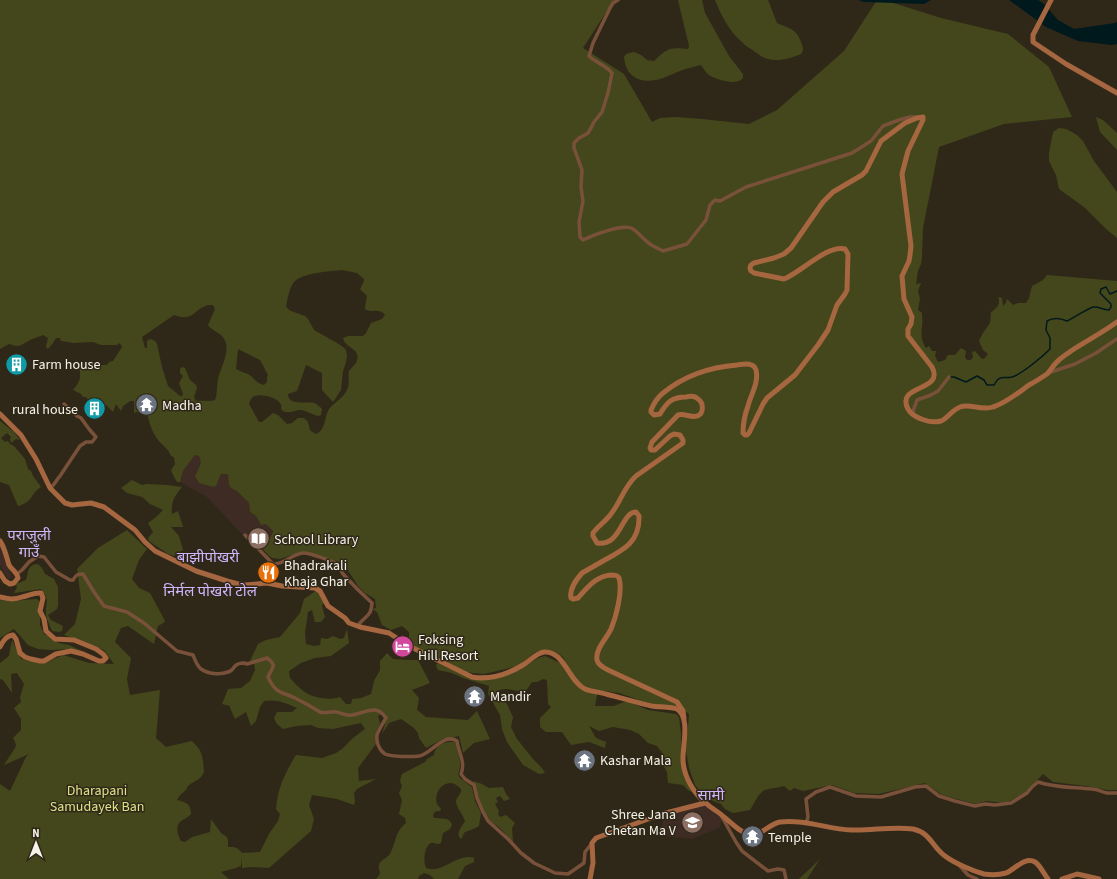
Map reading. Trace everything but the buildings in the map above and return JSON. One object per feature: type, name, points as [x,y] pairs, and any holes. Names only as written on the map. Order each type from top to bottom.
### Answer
[{"type":"main road","points":[[1051,0],[1033,35],[1033,42],[1066,64],[1117,93]]},
{"type":"main road","points":[[1048,879],[1037,864],[1030,860],[1004,874],[996,875],[979,872],[957,863],[945,856],[926,835],[920,831],[912,829],[875,828],[854,830],[806,823],[777,823],[770,825],[758,834],[746,834],[739,830],[720,813],[705,803],[686,777],[683,762],[685,724],[684,711],[678,702],[600,666],[597,661],[599,649],[611,629],[616,614],[620,589],[619,578],[612,575],[598,578],[578,598],[575,599],[571,598],[571,591],[578,577],[582,573],[617,554],[632,542],[636,536],[639,525],[639,516],[636,512],[631,513],[613,539],[602,544],[597,543],[593,536],[611,515],[630,481],[683,443],[683,440],[680,435],[674,434],[655,450],[651,450],[651,444],[678,415],[683,414],[697,416],[701,414],[703,406],[701,401],[698,398],[689,396],[672,399],[664,406],[660,414],[654,415],[651,410],[658,398],[663,393],[676,384],[714,368],[747,364],[752,365],[756,370],[756,380],[746,409],[743,426],[743,433],[747,435],[762,404],[767,398],[795,375],[818,345],[828,330],[837,305],[847,290],[847,252],[842,248],[831,251],[784,279],[754,273],[750,268],[751,264],[779,257],[787,251],[794,244],[823,202],[833,192],[862,175],[866,171],[881,141],[905,123],[917,118],[923,118],[908,151],[902,174],[910,246],[910,255],[902,276],[904,299],[912,317],[911,324],[908,329],[908,336],[934,371],[933,379],[930,383],[910,394],[906,402],[908,409],[912,414],[923,420],[935,422],[941,421],[961,406],[982,409],[993,407],[1009,399],[1048,373],[1058,360],[1117,322]]},
{"type":"main road","points":[[0,414],[21,435],[36,459],[50,488],[65,503],[72,505],[91,503],[104,507],[135,530],[155,551],[196,571],[238,584],[246,585],[267,583],[282,586],[314,588],[320,591],[328,606],[345,618],[349,623],[360,627],[389,633],[409,646],[472,677],[493,677],[524,665],[541,653],[549,652],[559,658],[575,681],[587,690],[653,706],[677,709],[684,718]]},
{"type":"main road","points":[[0,541],[5,548],[10,566],[17,574],[17,580],[11,585],[5,581],[0,573]]},
{"type":"main road","points":[[0,597],[15,599],[41,593],[43,598],[40,611],[44,619],[46,631],[54,638],[74,640],[96,649],[106,658],[103,661],[98,661],[83,654],[68,651],[56,654],[44,661],[36,661],[25,657],[20,653],[16,639],[13,635],[6,638],[0,647]]},
{"type":"main road","points":[[590,879],[592,844],[596,838],[662,814],[705,803]]},
{"type":"main road","points":[[1062,879],[1077,874],[1099,879]]},
{"type":"street","points":[[618,0],[613,3],[610,8],[593,43],[589,56],[609,69],[612,73],[605,105],[588,133],[574,143],[574,148],[582,170],[583,202],[579,228],[580,237],[583,240],[591,236],[625,227],[633,229],[650,245],[664,251],[687,244],[706,220],[710,205],[715,200],[720,201],[746,187],[852,153],[871,141],[883,126],[910,117],[917,118]]},
{"type":"street","points":[[1048,373],[1075,364],[1096,353],[1117,339]]},
{"type":"street","points":[[912,414],[917,400],[938,391],[949,377]]},
{"type":"street","points":[[50,488],[54,486],[80,446],[86,442],[92,442],[96,437],[81,418],[64,404]]},
{"type":"street","points":[[245,534],[273,564],[278,564],[304,553],[320,557],[337,564],[342,573],[372,603],[372,610],[364,620],[360,622],[360,627]]},
{"type":"street","points":[[17,574],[33,558],[38,556],[44,557],[56,572],[70,580],[73,580],[76,575],[83,574],[104,606],[127,612],[144,623],[177,651],[193,655],[200,668],[206,672],[228,672],[236,665],[244,662],[247,664],[254,663],[267,658],[274,664],[268,677],[272,684],[279,691],[320,712],[337,712],[345,715],[353,715],[371,710],[382,712],[386,718],[378,734],[377,740],[379,748],[385,754],[422,756],[436,744],[450,738],[456,739],[463,763],[463,771],[461,774],[465,779],[474,785],[480,805],[488,821],[521,853],[534,863],[555,873],[568,874],[584,863],[585,852],[592,844]]},
{"type":"street","points":[[806,823],[808,817],[806,799],[816,792],[830,787],[856,796],[881,797],[915,787],[926,786],[939,796],[975,806],[1011,803],[1027,793],[1038,782],[1050,786],[1066,788],[1077,787],[1109,793],[1117,792]]},
{"type":"street","points":[[720,813],[742,851],[768,872],[778,869],[784,870],[786,879]]},
{"type":"street","points":[[957,863],[968,875],[977,879]]},
{"type":"shaded area","points":[[195,455],[199,456],[201,459],[199,469],[196,474],[203,484],[213,487],[216,486],[221,474],[228,474],[231,488],[237,491],[249,503],[250,512],[256,516],[259,522],[262,525],[266,524],[273,531],[271,537],[266,542],[259,543],[259,545],[254,547],[207,497],[180,482],[183,471]]},
{"type":"shaded area","points":[[0,545],[5,553],[4,559],[12,577],[8,579],[0,565]]},
{"type":"shaded area","name":"Shree Jana Chetan Ma V","points":[[699,802],[719,815],[722,819],[719,828],[692,839],[661,836],[660,826],[663,825],[662,816]]},
{"type":"green space","points":[[0,0],[614,0],[583,48],[624,74],[652,122],[660,118],[675,117],[749,124],[777,110],[844,51],[877,0],[884,0],[941,18],[1008,34],[1049,67],[1072,117],[1004,124],[939,147],[923,228],[921,264],[918,271],[916,284],[921,283],[918,291],[920,299],[918,310],[922,313],[923,342],[926,348],[929,346],[932,351],[936,351],[935,356],[938,362],[945,360],[948,355],[955,355],[961,348],[966,351],[965,357],[967,360],[971,360],[973,357],[972,352],[975,351],[982,359],[988,354],[983,350],[979,341],[990,323],[991,312],[999,304],[998,297],[1002,298],[1003,306],[1007,299],[1013,305],[1018,303],[1026,303],[1032,286],[1043,280],[1047,275],[1117,281],[1117,790],[1053,782],[1043,774],[1025,793],[1006,803],[986,801],[976,804],[942,795],[925,783],[879,794],[854,793],[832,785],[803,791],[794,788],[790,791],[784,786],[763,791],[758,796],[750,810],[733,813],[725,809],[721,804],[713,801],[695,785],[689,768],[686,751],[689,714],[683,710],[645,702],[619,693],[598,690],[595,706],[614,706],[624,702],[629,702],[648,710],[676,714],[679,717],[681,734],[681,761],[685,779],[694,792],[689,791],[683,785],[668,783],[667,772],[662,763],[663,754],[657,746],[648,743],[639,734],[630,730],[613,727],[599,731],[589,726],[596,738],[606,742],[605,748],[589,742],[571,745],[562,732],[546,732],[540,727],[540,718],[551,707],[548,704],[547,680],[543,679],[537,682],[532,682],[526,691],[503,689],[496,692],[507,704],[513,717],[511,727],[517,739],[545,773],[539,774],[523,765],[507,742],[502,729],[500,715],[488,694],[489,686],[452,673],[438,670],[436,666],[437,663],[470,678],[504,676],[521,669],[538,658],[545,656],[562,664],[565,662],[563,657],[554,651],[539,651],[534,653],[520,665],[514,667],[484,674],[463,671],[449,664],[444,659],[421,650],[412,644],[409,639],[409,632],[402,626],[391,630],[382,625],[377,612],[372,609],[376,608],[375,599],[365,593],[358,586],[344,564],[318,555],[295,554],[280,559],[269,556],[259,545],[259,543],[268,540],[273,531],[266,524],[261,525],[256,516],[250,512],[249,503],[237,491],[231,488],[229,485],[228,474],[221,474],[216,486],[213,487],[199,483],[195,476],[200,466],[200,459],[199,456],[195,455],[183,471],[180,482],[177,482],[171,470],[175,464],[174,457],[171,456],[154,434],[147,412],[140,411],[134,413],[134,401],[130,401],[123,406],[121,411],[116,404],[113,412],[106,405],[98,404],[91,400],[89,401],[86,397],[83,397],[81,394],[73,390],[80,379],[79,366],[107,365],[109,362],[113,361],[122,347],[120,343],[117,345],[101,345],[93,342],[73,343],[61,341],[60,338],[56,338],[48,349],[46,347],[48,338],[43,335],[20,345],[16,346],[9,344],[0,349]],"holes":[[[342,270],[357,273],[364,279],[360,289],[367,296],[365,309],[370,311],[380,311],[385,315],[382,319],[371,323],[363,336],[348,336],[343,338],[344,342],[355,351],[358,358],[356,363],[349,371],[347,390],[343,396],[330,408],[322,429],[317,434],[310,430],[308,422],[304,418],[298,418],[292,423],[287,424],[278,415],[273,413],[262,422],[259,422],[249,404],[250,400],[254,396],[258,395],[275,399],[281,404],[281,409],[286,412],[302,410],[318,416],[321,415],[322,409],[315,403],[294,402],[289,398],[288,394],[297,391],[306,365],[322,373],[322,390],[333,402],[341,390],[343,371],[347,356],[346,350],[314,330],[305,316],[291,311],[286,306],[291,287],[298,279],[303,276],[316,273]],[[213,305],[215,309],[208,325],[222,336],[226,346],[225,357],[218,379],[215,400],[210,401],[196,401],[194,397],[197,388],[196,385],[190,380],[185,368],[182,367],[180,369],[180,373],[183,376],[179,383],[183,394],[182,396],[168,386],[157,344],[155,341],[150,339],[147,341],[147,348],[145,348],[142,337],[174,315],[181,317],[190,316],[203,307]],[[238,349],[260,360],[268,375],[267,382],[264,385],[260,384],[249,375],[236,369]]]},
{"type":"green space","points":[[678,0],[702,0],[705,13],[729,56],[743,74],[743,78],[736,82],[717,79],[708,74],[701,65],[663,78],[649,81],[637,78],[628,71],[625,65],[624,57],[626,54],[634,52],[647,60],[654,61],[662,53],[669,49],[688,49],[689,46]]},
{"type":"green space","points":[[715,0],[768,0],[777,23],[797,34],[803,47],[802,53],[781,60],[764,58],[745,45],[733,33]]},
{"type":"green space","points":[[1096,117],[1103,120],[1117,133],[1117,150],[1100,132]]},
{"type":"green space","points":[[1059,128],[1072,132],[1083,141],[1094,161],[1117,192],[1117,238],[1084,207],[1059,189],[1056,175],[1049,161],[1049,153],[1053,132]]},
{"type":"green space","points":[[0,421],[14,432],[20,440],[16,439],[11,443],[11,437],[7,433],[1,438],[5,442],[8,441],[14,446],[25,459],[28,469],[31,471],[41,487],[29,500],[18,506],[9,485],[0,482]]},
{"type":"green space","points":[[132,480],[142,485],[167,485],[182,487],[174,499],[172,514],[178,511],[183,527],[171,527],[179,536],[183,550],[174,556],[168,554],[149,541],[148,538],[153,532],[148,523],[163,510],[150,504],[142,497],[127,493],[121,488]]},
{"type":"green space","name":"Dharapani Samudayek Ban","points":[[127,530],[147,549],[139,560],[132,579],[139,588],[150,593],[165,622],[158,626],[154,644],[128,626],[121,628],[115,642],[131,658],[127,679],[130,695],[160,690],[156,738],[166,747],[192,741],[198,748],[203,759],[203,775],[188,786],[177,800],[187,804],[191,811],[191,814],[188,817],[178,824],[177,829],[181,841],[185,842],[192,837],[210,832],[211,819],[221,833],[227,837],[228,847],[236,848],[242,853],[260,852],[269,834],[278,821],[280,814],[276,809],[278,794],[285,774],[296,755],[322,758],[336,753],[365,729],[361,723],[333,729],[318,728],[311,725],[283,729],[277,724],[274,718],[277,712],[292,712],[297,708],[277,701],[264,701],[260,707],[256,721],[251,726],[246,712],[235,719],[230,706],[222,704],[228,689],[241,688],[250,681],[255,670],[254,663],[250,661],[258,644],[266,640],[280,637],[300,613],[304,599],[317,590],[324,603],[322,606],[325,617],[321,622],[315,622],[312,610],[308,612],[305,633],[306,644],[314,646],[320,645],[321,638],[327,639],[333,636],[340,639],[344,638],[347,629],[349,643],[331,656],[315,658],[301,663],[289,671],[290,678],[300,688],[315,697],[330,699],[340,697],[346,704],[351,704],[352,699],[361,698],[371,694],[374,681],[380,670],[380,661],[387,653],[393,659],[418,660],[430,683],[412,690],[419,698],[417,710],[426,717],[468,720],[477,711],[490,739],[474,743],[463,753],[459,736],[443,739],[426,748],[414,728],[401,719],[389,723],[382,734],[387,718],[384,713],[378,716],[380,723],[376,733],[376,744],[358,768],[359,781],[376,779],[357,789],[354,793],[354,805],[337,799],[312,795],[309,805],[314,819],[311,831],[269,868],[242,868],[242,857],[241,866],[221,872],[229,879],[0,879],[0,784],[10,791],[26,757],[29,754],[4,765],[16,747],[13,738],[21,730],[21,719],[14,708],[21,702],[20,697],[24,684],[17,673],[11,674],[12,693],[3,680],[0,679],[0,663],[9,656],[12,640],[21,659],[45,663],[63,655],[89,663],[114,664],[104,650],[64,635],[75,624],[81,599],[77,569],[98,548]]},
{"type":"green space","points":[[38,564],[45,574],[54,579],[58,587],[57,609],[48,615],[51,620],[63,626],[62,631],[59,632],[52,631],[47,620],[47,598],[41,589],[14,593],[17,587],[16,584],[26,580],[30,567]]},
{"type":"green space","points":[[37,599],[40,602],[40,625],[44,634],[59,643],[69,645],[84,652],[70,649],[38,649],[28,645],[14,629],[0,638],[0,600],[9,601]]},
{"type":"green space","points":[[455,742],[459,754],[460,766],[458,774],[460,778],[472,787],[475,801],[481,813],[479,826],[465,832],[463,837],[461,839],[460,838],[459,832],[465,821],[456,801],[461,789],[452,783],[443,785],[439,789],[436,798],[437,804],[441,809],[440,811],[435,812],[433,816],[434,818],[448,820],[452,825],[450,829],[443,833],[441,843],[432,843],[427,847],[424,858],[425,865],[426,868],[438,869],[456,860],[468,857],[474,858],[474,862],[465,866],[458,879],[434,879],[430,875],[424,873],[419,876],[418,879],[376,879],[380,874],[380,863],[390,854],[399,830],[406,823],[405,818],[399,814],[402,800],[399,793],[402,786],[400,781],[402,774],[425,762],[434,755],[439,746],[443,743]]},
{"type":"green space","points":[[473,781],[489,788],[503,787],[510,799],[504,801],[500,796],[496,798],[498,802],[495,804],[499,811],[498,814],[500,817],[506,815],[515,823],[512,828],[513,842],[499,827],[491,822],[486,815]]},
{"type":"green space","points":[[820,859],[807,879],[799,879]]},
{"type":"water","points":[[858,0],[931,0],[924,4],[864,2]]},
{"type":"water","points":[[1009,0],[1038,0],[1044,4],[1058,20],[1074,29],[1117,22],[1117,44],[1112,45],[1078,41],[1046,27]]},
{"type":"waterway","points":[[949,377],[954,377],[966,382],[977,376],[984,380],[987,385],[994,385],[1000,378],[1012,377],[1016,375],[1043,356],[1050,349],[1050,338],[1046,330],[1047,321],[1057,318],[1067,321],[1093,307],[1109,310],[1111,304],[1100,293],[1101,289],[1106,287],[1110,294],[1117,291]]},
{"type":"place","name":"Farm house","points":[[17,364]]},
{"type":"place","name":"Madha","points":[[146,405]]},
{"type":"place","name":"rural house","points":[[94,409]]},
{"type":"place","name":"School Library","points":[[258,539]]},
{"type":"place","name":"Bhadrakali Khaja Ghar","points":[[269,573]]},
{"type":"place","name":"Foksing Hill Resort","points":[[403,647]]},
{"type":"place","name":"Mandir","points":[[475,696]]},
{"type":"place","name":"Kashar Mala","points":[[584,760]]},
{"type":"place","name":"Shree Jana Chetan Ma V","points":[[692,822]]},
{"type":"place","name":"Temple","points":[[753,837]]},
{"type":"district","name":"पराजुली गाउँ","points":[[29,544]]},
{"type":"district","name":"बाझीपोखरी","points":[[208,557]]},
{"type":"district","name":"निर्मल पोखरी टोल","points":[[210,591]]},
{"type":"district","name":"सामी","points":[[711,795]]}]
